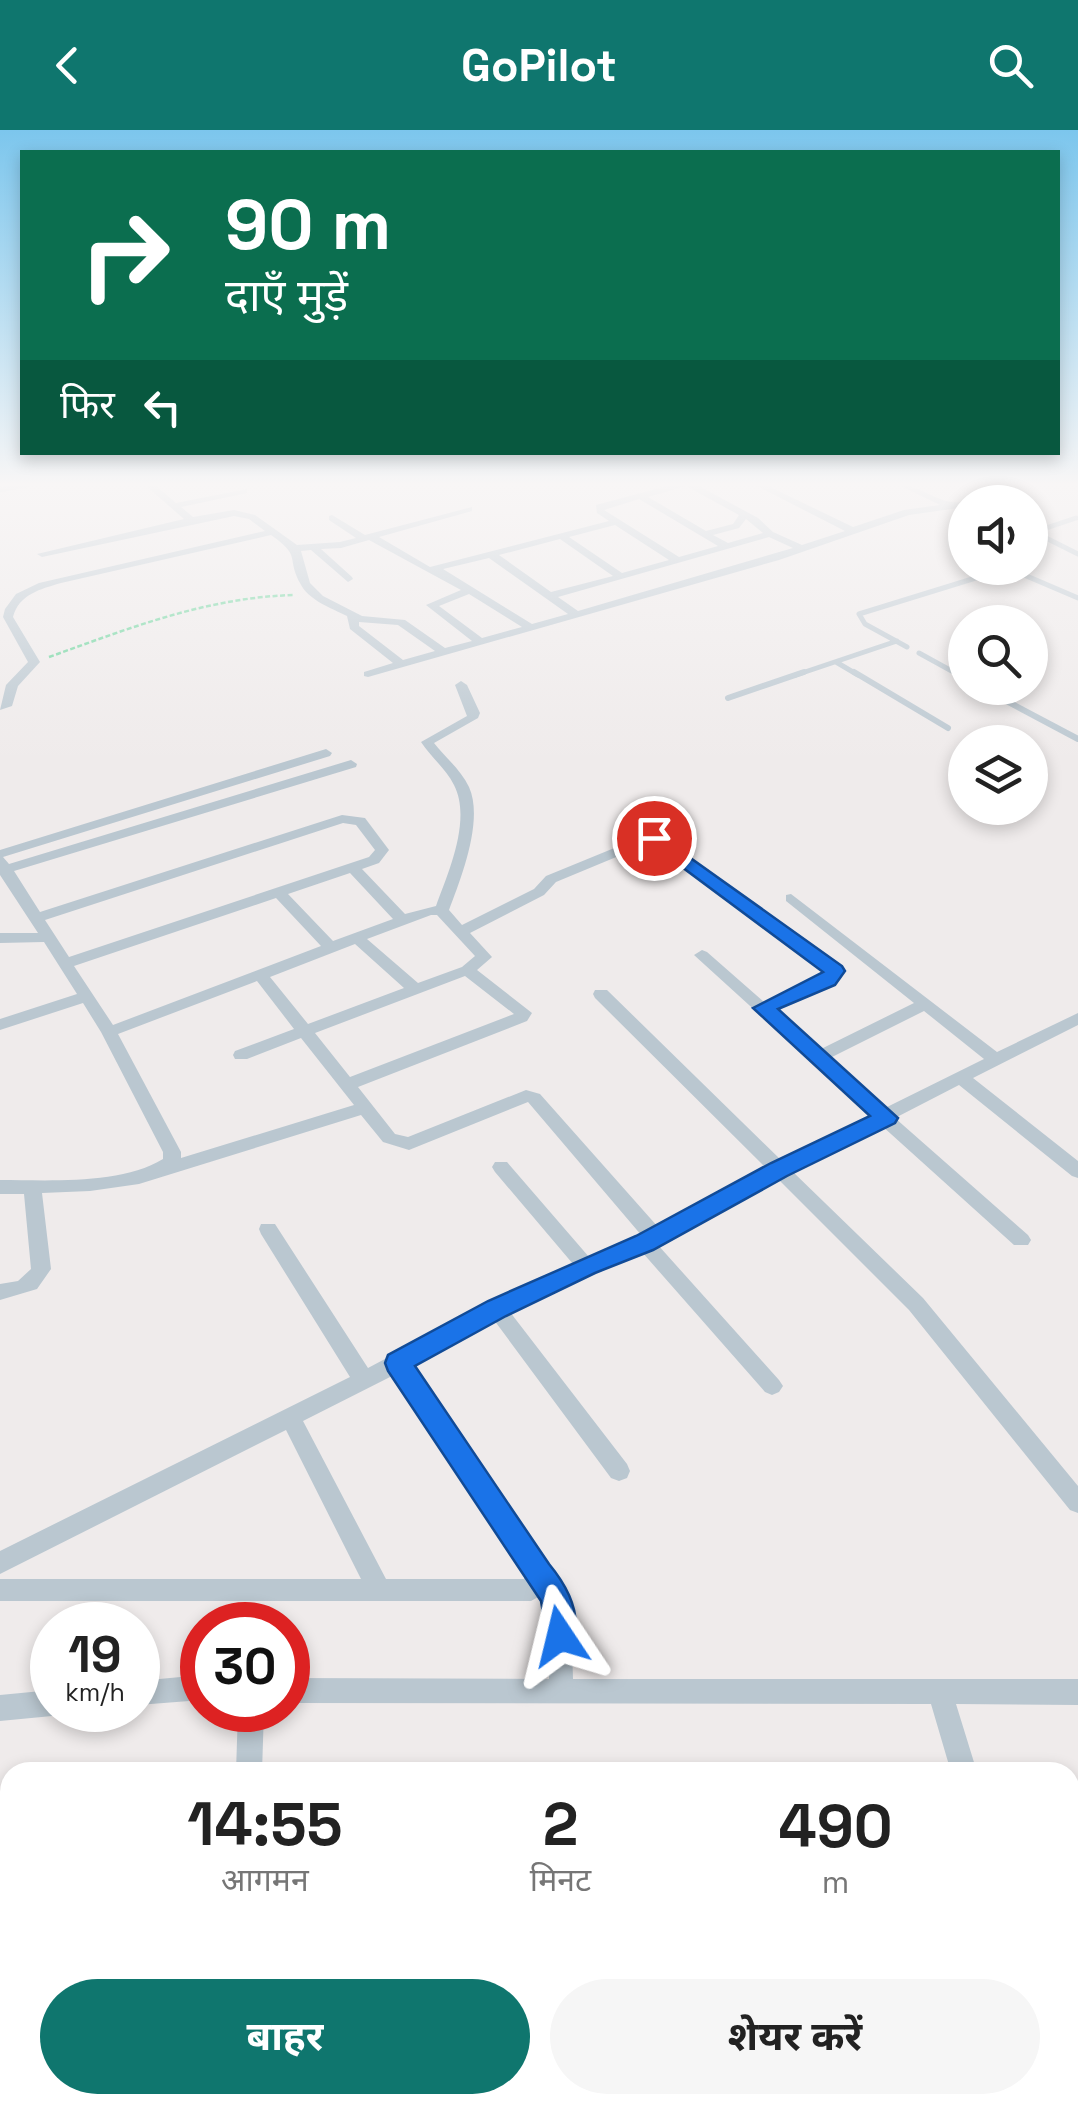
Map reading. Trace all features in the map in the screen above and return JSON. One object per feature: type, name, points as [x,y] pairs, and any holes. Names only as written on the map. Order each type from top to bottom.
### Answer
[{"type":"street","points":[[0,706],[8,703],[12,686],[34,662],[8,618],[14,601],[26,592],[70,578]]},
{"type":"street","points":[[303,578],[319,598],[352,616],[401,622],[443,652]]},
{"type":"street","points":[[448,578],[530,627]]},
{"type":"street","points":[[524,578],[575,614]]},
{"type":"street","points":[[549,596],[619,578]]},
{"type":"street","points":[[368,674],[702,578]]},
{"type":"street","points":[[467,591],[432,605],[480,642]]},
{"type":"street","points":[[352,616],[354,627],[402,664]]},
{"type":"street","points":[[441,912],[461,845],[467,798],[428,742],[472,718],[474,713],[461,685]]},
{"type":"street","points":[[1,864],[326,753]]},
{"type":"street","points":[[1,864],[351,764]]},
{"type":"street","points":[[36,918],[349,818],[360,821],[382,850],[374,860],[353,868],[67,963]]},
{"type":"street","points":[[462,930],[539,892],[550,880],[651,837],[835,971],[828,980],[763,1008]]},
{"type":"street","points":[[1,864],[109,1032],[172,1152],[172,1162],[164,1170]]},
{"type":"street","points":[[353,868],[402,920]]},
{"type":"street","points":[[279,892],[331,948]]},
{"type":"street","points":[[791,898],[996,1060]]},
{"type":"street","points":[[109,1032],[430,910],[441,912],[462,930],[484,957],[467,970],[241,1055]]},
{"type":"street","points":[[0,938],[49,937]]},
{"type":"street","points":[[357,938],[415,989]]},
{"type":"street","points":[[702,955],[1020,1240]]},
{"type":"street","points":[[347,1085],[521,1017],[524,1013],[514,1002],[467,970]]},
{"type":"street","points":[[260,975],[389,1138],[409,1144],[513,1100],[534,1098],[772,1386]]},
{"type":"street","points":[[601,994],[916,1304],[1078,1503]]},
{"type":"street","points":[[0,1025],[88,996]]},
{"type":"street","points":[[818,1057],[926,1004]]},
{"type":"street","points":[[0,1563],[398,1363],[497,1309],[649,1240],[779,1170],[1075,1024]]},
{"type":"street","points":[[962,1078],[1078,1171]]},
{"type":"street","points":[[0,1187],[137,1178],[365,1108]]},
{"type":"street","points":[[501,1167],[586,1266]]},
{"type":"street","points":[[0,1292],[28,1286],[41,1269],[32,1187]]},
{"type":"street","points":[[268,1229],[363,1379]]},
{"type":"street","points":[[497,1309],[619,1471]]},
{"type":"street","points":[[398,1363],[538,1574],[556,1595],[560,1609],[560,1692]]},
{"type":"street","points":[[290,1416],[380,1592]]},
{"type":"street","points":[[0,1590],[512,1592],[531,1590],[538,1583],[538,1574]]},
{"type":"street","points":[[310,1692],[1078,1692]]},
{"type":"street","points":[[940,1692],[961,1762]]},
{"type":"street","points":[[0,1708],[30,1705]]},
{"type":"street","points":[[249,1762],[250,1732]]},
{"type":"lane","points":[[907,646],[865,624],[858,614],[977,578]]},
{"type":"lane","points":[[1030,578],[1078,598]]},
{"type":"lane","points":[[728,698],[897,642]]},
{"type":"lane","points":[[919,653],[948,669]]},
{"type":"lane","points":[[836,662],[948,728]]},
{"type":"lane","points":[[1014,705],[1078,739]]},
{"type":"path","points":[[34,662],[165,614],[215,602],[275,594],[319,598]]},
{"type":"route","points":[[560,1636],[556,1595],[538,1574],[398,1363],[497,1309],[644,1243],[886,1118],[763,1008],[828,980],[835,971],[654,838]]}]
